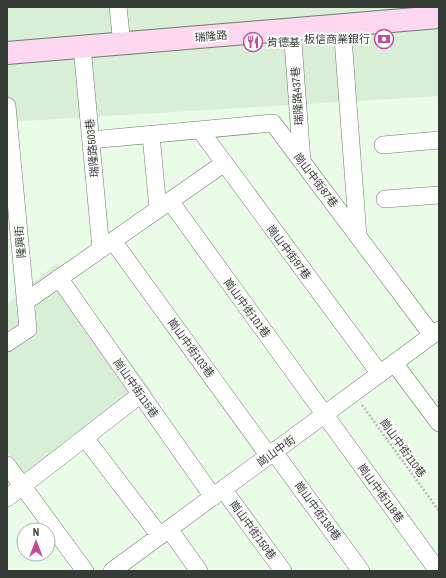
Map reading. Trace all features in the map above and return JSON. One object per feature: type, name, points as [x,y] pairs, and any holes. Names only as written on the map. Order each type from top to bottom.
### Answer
[{"type":"street","points":[[118,7],[122,44]]},
{"type":"street","name":"瑞隆路","points":[[7,53],[342,25],[415,13],[439,17]]},
{"type":"street","points":[[342,25],[358,236]]},
{"type":"street","name":"瑞隆路437巷","points":[[292,29],[302,162]]},
{"type":"street","name":"瑞隆路503巷","points":[[82,47],[91,140],[107,245]]},
{"type":"street","name":"隆興街","points":[[7,106],[28,328],[7,343]]},
{"type":"street","name":"崗山中街87巷","points":[[91,140],[273,124],[358,236],[436,333]]},
{"type":"street","name":"崗山中街97巷","points":[[200,130],[223,164],[380,374]]},
{"type":"street","points":[[151,135],[164,205]]},
{"type":"street","points":[[383,145],[439,140]]},
{"type":"street","points":[[25,302],[223,164]]},
{"type":"street","points":[[385,199],[439,195]]},
{"type":"street","name":"崗山中街101巷","points":[[164,205],[324,415]]},
{"type":"street","name":"崗山中街103巷","points":[[107,245],[272,454]]},
{"type":"street","name":"崗山中街115巷","points":[[59,278],[140,394],[218,493]]},
{"type":"street","name":"崗山中街","points":[[112,571],[436,333]]},
{"type":"street","points":[[394,363],[439,423]]},
{"type":"street","points":[[7,498],[140,394]]},
{"type":"street","name":"崗山中街118巷","points":[[324,415],[438,571]]},
{"type":"street","points":[[85,438],[164,533],[199,571]]},
{"type":"street","name":"崗山中街130巷","points":[[272,454],[361,571]]},
{"type":"street","points":[[7,465],[85,571]]},
{"type":"street","name":"崗山中街150巷","points":[[218,493],[283,571]]},
{"type":"path","name":"崗山中街110巷","points":[[353,393],[439,511]]},
{"type":"shaded area","points":[[7,7],[439,7],[439,96],[7,122]]},
{"type":"shaded area","points":[[57,263],[153,393],[33,489],[7,452],[7,304]]},
{"type":"place","name":"板信商業銀行","points":[[384,39]]},
{"type":"place","name":"肯德基","points":[[253,42]]}]
